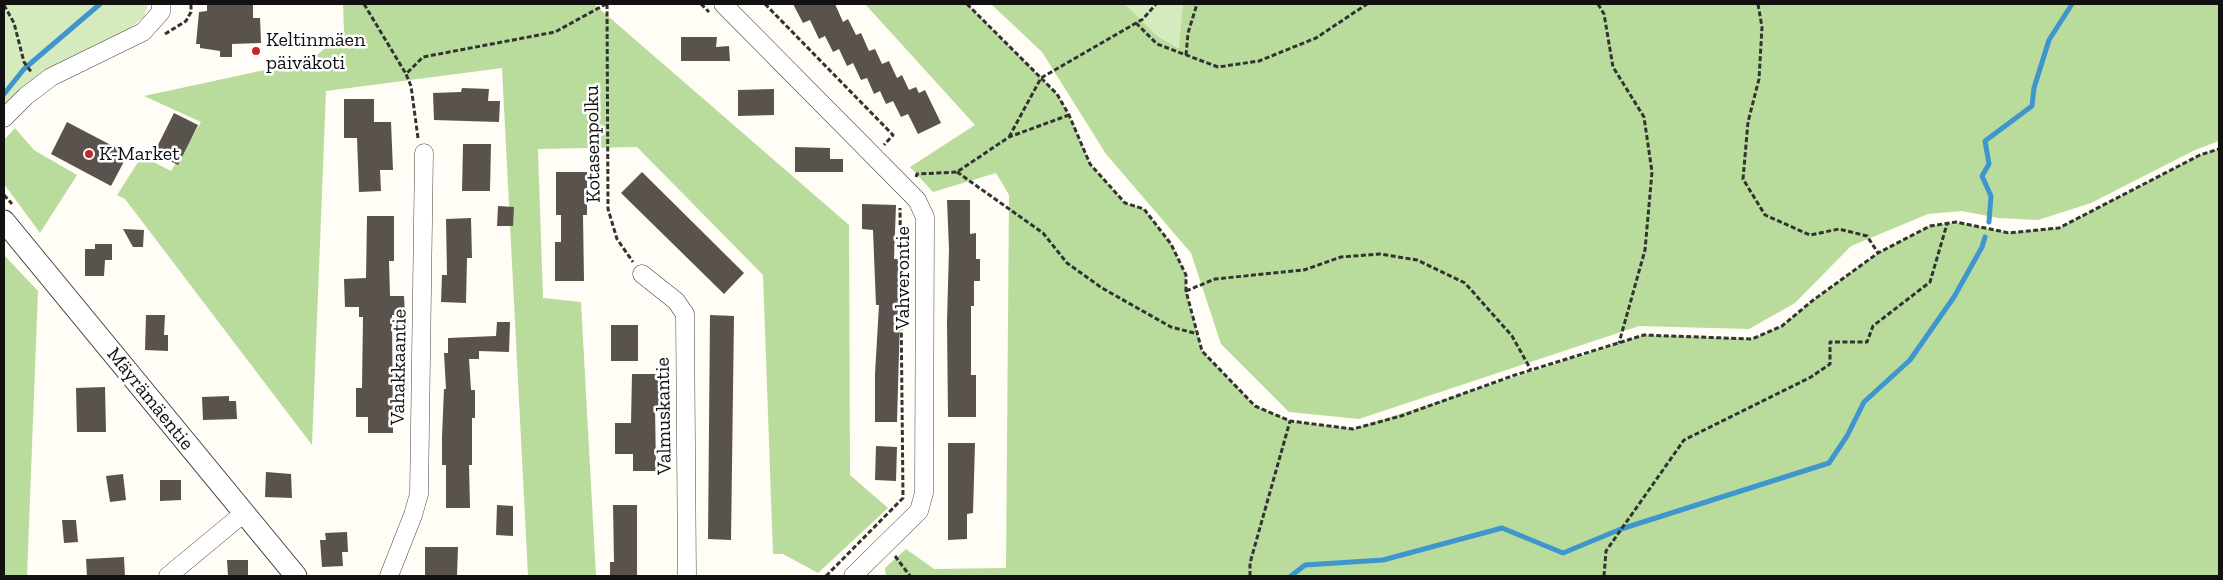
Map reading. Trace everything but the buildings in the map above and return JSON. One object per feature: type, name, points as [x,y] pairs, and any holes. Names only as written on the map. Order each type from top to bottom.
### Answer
[{"type":"street","points":[[4,118],[26,96],[51,77],[143,32],[161,12],[161,4]]},
{"type":"street","name":"Vahverontie","points":[[719,11],[874,156],[909,191],[922,207],[925,217],[924,493],[919,511],[853,576]]},
{"type":"street","name":"Vahakkaantie","points":[[389,576],[413,515],[419,494],[424,153]]},
{"type":"street","name":"Mäyrämäentie","points":[[4,221],[296,576]]},
{"type":"street","name":"Valmuskantie","points":[[642,274],[676,301],[685,314],[687,576]]},
{"type":"street","points":[[168,576],[244,513]]},
{"type":"path","points":[[364,4],[406,74],[411,86],[416,131],[424,153]]},
{"type":"path","points":[[406,74],[423,57],[555,32],[607,4]]},
{"type":"path","name":"Kotasenpolku","points":[[607,4],[608,209],[617,239],[642,274]]},
{"type":"path","points":[[700,4],[719,11]]},
{"type":"path","points":[[765,4],[893,135],[874,156]]},
{"type":"path","points":[[967,4],[1057,94],[1069,115],[1090,164],[1125,203],[1144,209],[1171,244],[1186,275],[1186,292],[1202,351],[1255,406],[1290,421],[1354,429],[1402,416],[1531,370],[1644,335],[1752,338],[1782,326],[1878,252],[1930,226],[1956,222],[2009,233],[2058,228],[2200,156],[2219,149]]},
{"type":"path","points":[[1009,137],[1041,78],[1143,19],[1156,4]]},
{"type":"path","points":[[1186,55],[1188,33],[1197,4]]},
{"type":"path","points":[[1136,23],[1157,44],[1218,67],[1259,61],[1316,38],[1367,4]]},
{"type":"path","points":[[1598,4],[1604,14],[1613,67],[1644,117],[1652,172],[1645,250],[1619,343]]},
{"type":"path","points":[[1758,4],[1762,27],[1759,80],[1748,122],[1742,179],[1765,215],[1810,235],[1839,229],[1868,236],[1878,252]]},
{"type":"path","points":[[4,5],[14,23],[24,62],[31,72]]},
{"type":"path","points":[[909,191],[917,174],[957,172],[1009,137],[1069,115]]},
{"type":"path","points":[[957,172],[1043,233],[1067,263],[1102,288],[1171,327],[1198,334]]},
{"type":"path","points":[[826,576],[903,498],[902,210],[895,202]]},
{"type":"path","points":[[1604,576],[1606,551],[1684,440],[1830,364],[1830,342],[1867,342],[1872,326],[1930,282],[1947,224]]},
{"type":"path","points":[[1186,292],[1215,279],[1304,270],[1342,258],[1380,254],[1417,260],[1465,283],[1512,336],[1531,370]]},
{"type":"path","points":[[1250,576],[1250,563],[1290,421]]},
{"type":"path","points":[[886,544],[910,576]]},
{"type":"green space","points":[[4,4],[148,4],[144,17],[129,29],[50,68],[4,108]]},
{"type":"green space","points":[[343,4],[594,4],[849,225],[850,475],[888,508],[818,573],[783,554],[773,554],[763,275],[637,147],[538,149],[543,298],[581,302],[596,576],[528,576],[502,68],[326,91],[312,445],[125,199],[117,195],[142,156],[171,171],[201,122],[144,96],[311,60],[344,32]]},
{"type":"green space","points":[[865,4],[967,4],[1057,94],[1069,115],[1090,164],[1125,203],[1144,209],[1171,244],[1186,275],[1186,291],[1202,351],[1255,406],[1290,421],[1353,429],[1644,335],[1752,339],[1782,326],[1812,301],[1878,253],[1930,226],[1956,222],[2009,233],[2059,228],[2200,155],[2219,149],[2219,576],[886,576],[885,568],[906,549],[934,569],[1006,568],[1009,195],[996,173],[933,192],[910,167],[975,125]]},
{"type":"green space","points":[[991,4],[1125,4],[1156,35],[1179,48],[1183,4],[2219,4],[2219,141],[2195,150],[2091,203],[2038,220],[1998,218],[1962,211],[1928,214],[1851,246],[1795,303],[1749,329],[1639,326],[1359,419],[1289,412],[1221,344],[1191,253],[1106,154],[1042,52]]},
{"type":"green space","points":[[1125,4],[1183,4],[1180,48],[1156,35]]},
{"type":"green space","points":[[15,128],[34,150],[77,175],[40,233],[4,184],[4,140]]},
{"type":"green space","points":[[4,255],[38,291],[27,576],[4,576]]},
{"type":"waterway","points":[[4,94],[24,69],[100,4]]},
{"type":"waterway","points":[[1989,222],[1991,196],[1982,176],[1989,164],[1985,141],[2032,106],[2034,88],[2049,40],[2072,4]]},
{"type":"waterway","points":[[1291,576],[1305,565],[1383,560],[1502,528],[1563,553],[1621,529],[1829,463],[1847,436],[1864,402],[1910,360],[1954,297],[1982,247],[1985,237]]},
{"type":"place","name":"Keltinmäen päiväkoti","points":[[256,51]]},
{"type":"place","name":"K-Market","points":[[89,154]]}]
